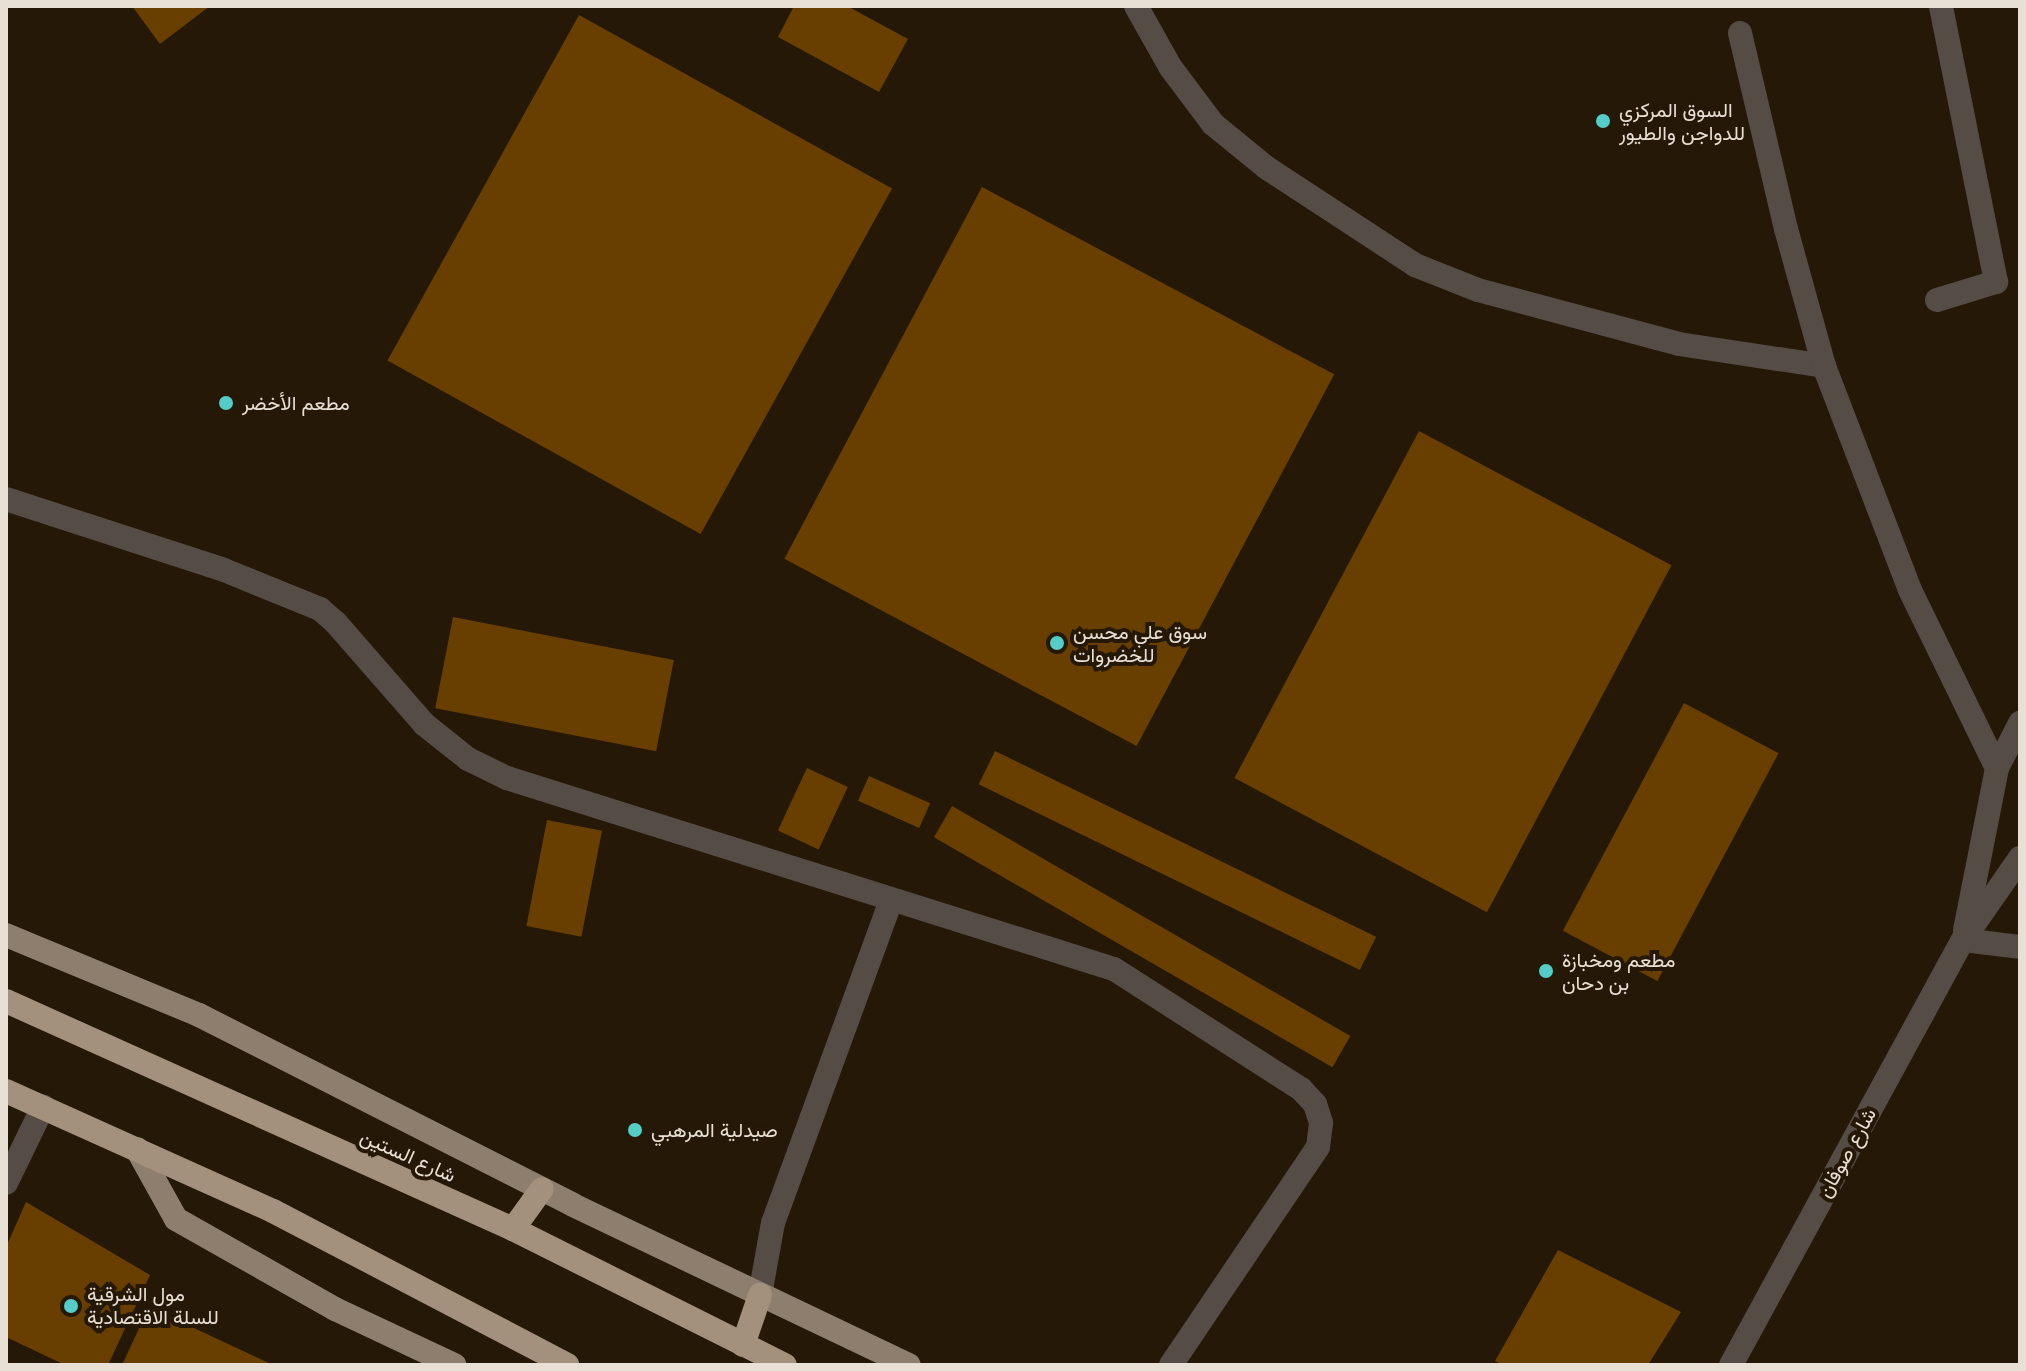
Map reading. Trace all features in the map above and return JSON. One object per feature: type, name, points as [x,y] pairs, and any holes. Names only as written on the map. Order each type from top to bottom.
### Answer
[{"type":"highway","name":"شارع الستين","points":[[6,1001],[513,1229],[785,1365]]},
{"type":"highway","points":[[6,1091],[273,1211],[567,1365]]},
{"type":"highway","points":[[513,1229],[542,1189]]},
{"type":"highway","points":[[743,1345],[760,1295]]},
{"type":"main road","points":[[6,935],[199,1015],[542,1189],[909,1365]]},
{"type":"main road","points":[[137,1149],[176,1219],[335,1309],[454,1365]]},
{"type":"street","points":[[1136,6],[1171,68],[1213,124],[1267,168],[1415,265],[1478,290],[1679,344],[1824,366]]},
{"type":"street","points":[[1937,300],[1996,282],[1941,6]]},
{"type":"street","points":[[1740,33],[1786,229],[1824,366],[1910,590],[1997,768]]},
{"type":"street","points":[[6,499],[224,570],[320,609],[336,623],[424,724],[468,759],[507,778],[1114,969],[1301,1089],[1315,1104],[1321,1123],[1318,1147],[1171,1365]]},
{"type":"street","name":"شارع صوفان","points":[[1963,940],[1997,768],[2020,723]]},
{"type":"street","name":"شارع صوفان","points":[[1731,1365],[1963,940],[2020,858]]},
{"type":"street","points":[[760,1295],[773,1223],[891,900]]},
{"type":"street","points":[[1963,940],[2020,947]]},
{"type":"street","points":[[6,1183],[43,1107]]},
{"type":"building","points":[[132,6],[210,6],[160,44]]},
{"type":"building","points":[[794,6],[847,6],[908,39],[879,92],[778,37]]},
{"type":"building","points":[[579,15],[892,189],[701,534],[388,360]]},
{"type":"building","points":[[982,187],[1334,374],[1137,746],[784,559]]},
{"type":"building","points":[[1419,431],[1672,565],[1487,912],[1234,778]]},
{"type":"building","points":[[453,617],[674,660],[656,751],[435,708]]},
{"type":"building","points":[[1684,703],[1778,753],[1657,981],[1563,931]]},
{"type":"building","points":[[995,751],[1376,937],[1360,970],[979,784]]},
{"type":"building","points":[[807,768],[848,787],[819,850],[778,831]]},
{"type":"building","points":[[869,776],[930,803],[919,828],[858,801]]},
{"type":"building","points":[[952,806],[1350,1036],[1332,1067],[934,837]]},
{"type":"building","points":[[547,820],[602,831],[581,937],[526,926]]},
{"type":"building","name":"مول الشرقية للسلة الاقتصادية","points":[[26,1202],[150,1275],[108,1365],[65,1365],[6,1337],[6,1247]]},
{"type":"building","points":[[1558,1250],[1681,1312],[1648,1365],[1503,1365],[1495,1361]]},
{"type":"building","points":[[149,1307],[273,1365],[122,1365]]},
{"type":"place","name":"السوق المركزي للدواجن والطيور","points":[[1603,121]]},
{"type":"place","name":"مطعم الأخضر","points":[[226,403]]},
{"type":"place","name":"سوق علي محسن للخضروات","points":[[1057,643]]},
{"type":"place","name":"مطعم ومخبازة بن دحان","points":[[1546,971]]},
{"type":"place","name":"صيدلية المرهبي","points":[[635,1130]]},
{"type":"place","name":"مول الشرقية للسلة الاقتصادية","points":[[71,1306]]}]
